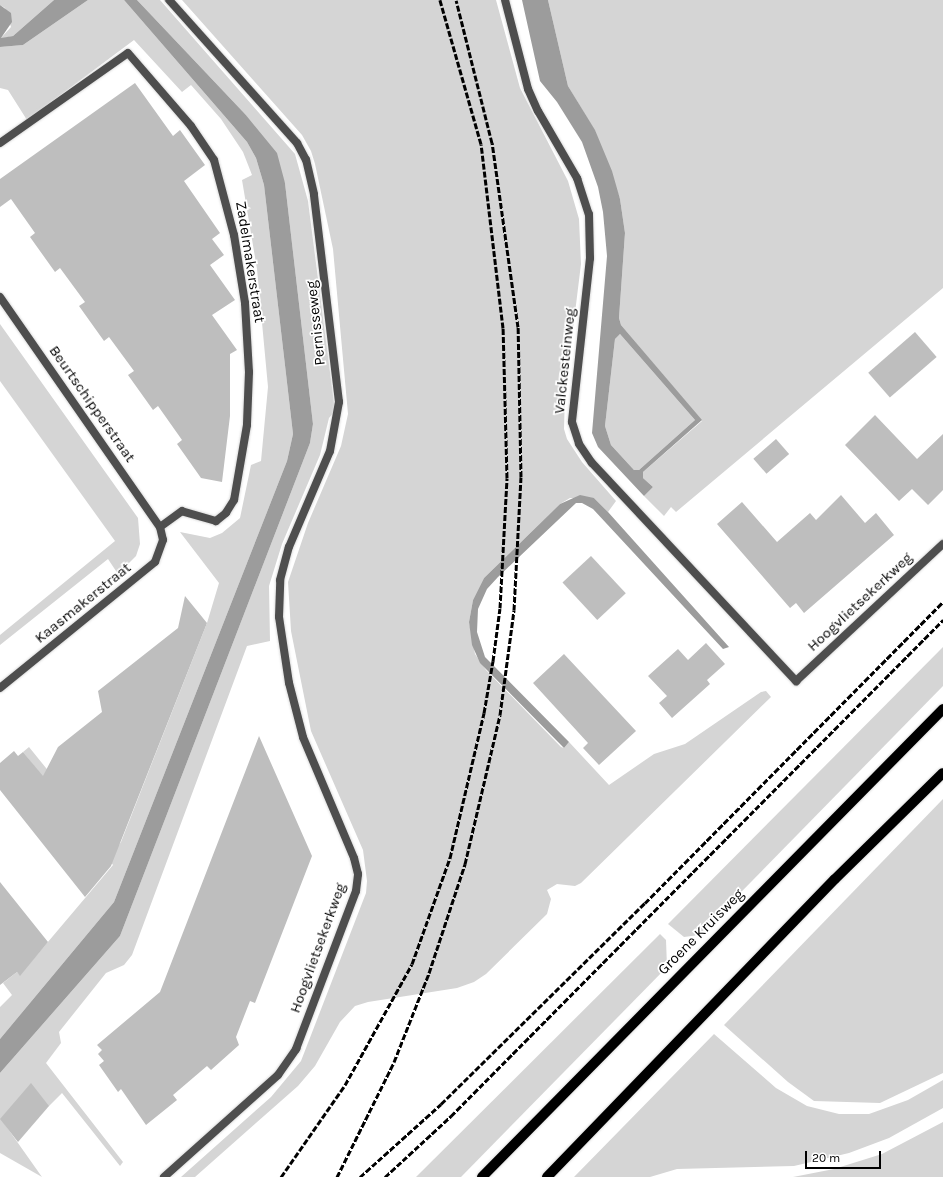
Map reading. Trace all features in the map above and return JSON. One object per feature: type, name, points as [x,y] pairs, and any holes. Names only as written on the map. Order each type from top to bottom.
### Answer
[{"type":"main road","name":"Groene Kruisweg","points":[[482,1177],[943,709]]},
{"type":"main road","points":[[547,1177],[829,885],[943,773]]},
{"type":"street","name":"Pernisseweg","points":[[170,0],[297,143],[306,160],[314,194],[339,402],[330,451],[289,546],[280,580],[279,617],[289,683]]},
{"type":"street","name":"Valckesteinweg","points":[[505,0],[528,89],[538,111],[577,178],[588,214],[590,258],[572,410],[574,432],[579,444],[604,477],[796,681]]},
{"type":"street","name":"Zadelmakerstraat","points":[[0,142],[128,53],[191,126],[214,160],[234,235],[245,303],[249,372],[247,425],[234,500],[226,513],[216,521],[182,511],[160,527]]},
{"type":"street","name":"Beurtschipperstraat","points":[[0,296],[160,527]]},
{"type":"street","name":"Kaasmakerstraat","points":[[0,688],[155,562],[163,540],[160,527]]},
{"type":"street","name":"Hoogvlietsekerkweg","points":[[796,681],[943,544]]},
{"type":"street","name":"Hoogvlietsekerkweg","points":[[164,1177],[278,1075],[296,1049],[356,891],[358,874],[354,858],[303,737],[289,683]]},
{"type":"shaded area","points":[[0,0],[54,0],[13,36],[0,39],[11,27],[5,8],[0,5]]},
{"type":"shaded area","points":[[54,0],[88,0],[23,45],[0,47],[0,5],[11,13],[12,22],[1,38],[13,36]]},
{"type":"shaded area","points":[[88,0],[124,0],[247,142],[256,158],[264,185],[293,434],[287,461],[114,902],[0,1039],[0,1007],[12,995],[3,983],[17,972],[20,975],[113,865],[23,752],[29,747],[114,852],[121,842],[207,623],[219,583],[180,532],[210,538],[222,533],[240,518],[251,465],[261,461],[268,387],[257,269],[242,180],[252,175],[243,152],[221,119],[191,85],[182,92],[134,40],[27,120],[8,90],[0,88],[0,47],[23,45]]},
{"type":"shaded area","points":[[124,0],[137,0],[245,114],[277,153],[285,183],[313,424],[310,443],[120,936],[0,1073],[0,1039],[114,902],[287,461],[293,434],[264,185],[256,158],[247,142]]},
{"type":"shaded area","points":[[137,0],[160,0],[295,154],[308,201],[335,411],[329,418],[320,455],[282,544],[269,586],[270,641],[247,646],[132,955],[124,965],[106,973],[59,1032],[61,1043],[46,1063],[123,1162],[120,1166],[62,1093],[49,1106],[1,1119],[42,1177],[0,1153],[0,1073],[120,936],[310,443],[313,424],[285,183],[245,114]]},
{"type":"shaded area","points":[[182,0],[496,0],[520,88],[568,181],[579,219],[581,264],[565,394],[564,429],[567,439],[582,462],[616,501],[608,512],[594,498],[570,498],[560,504],[484,578],[473,600],[469,622],[475,654],[486,670],[561,747],[564,748],[569,742],[609,785],[654,754],[685,744],[761,692],[766,691],[771,697],[581,883],[575,886],[557,884],[547,890],[551,899],[547,914],[486,974],[474,982],[457,988],[368,1002],[355,1006],[340,1022],[315,1066],[298,1086],[195,1177],[181,1177],[271,1097],[301,1061],[366,893],[367,881],[363,850],[311,731],[291,631],[288,582],[308,523],[341,446],[348,414],[333,249],[315,164],[311,151],[302,135]]},
{"type":"shaded area","points":[[522,0],[548,0],[568,86],[595,130],[612,171],[620,199],[625,233],[619,318],[621,325],[702,420],[643,472],[643,478],[653,487],[644,496],[598,447],[592,433],[607,256],[603,212],[598,187],[582,142],[557,102],[540,81]],"holes":[[[620,334],[695,420],[639,470],[634,470],[611,445],[605,426],[615,339]]]},
{"type":"shaded area","points":[[548,0],[943,0],[943,288],[676,512],[671,507],[664,516],[644,496],[653,487],[643,478],[643,472],[702,421],[621,325],[619,318],[625,233],[620,199],[595,131],[568,86]]},
{"type":"shaded area","points":[[0,324],[138,518],[140,544],[136,556],[118,574],[108,559],[0,645],[0,635],[115,541],[0,381]]},
{"type":"shaded area","points":[[620,334],[695,420],[639,470],[634,470],[611,445],[605,426],[615,339]]},
{"type":"shaded area","points":[[580,495],[594,498],[608,512],[729,647],[723,649],[593,509],[582,503],[576,503],[498,577],[487,589],[478,609],[477,632],[485,657],[569,742],[564,748],[480,663],[472,645],[469,622],[473,600],[484,578],[560,504]]},
{"type":"shaded area","points":[[943,647],[943,686],[699,935],[684,937],[668,924]]},
{"type":"shaded area","points":[[943,799],[943,1073],[880,1103],[814,1101],[788,1082],[724,1025]]},
{"type":"shaded area","points":[[660,934],[666,940],[667,967],[461,1177],[416,1177]]},
{"type":"shaded area","points":[[714,1034],[776,1088],[807,1106],[839,1114],[869,1114],[908,1100],[943,1080],[943,1108],[889,1138],[849,1153],[794,1166],[677,1169],[650,1177],[574,1177]]},
{"type":"shaded area","points":[[943,1122],[943,1177],[793,1177],[834,1169],[882,1154]]},
{"type":"building","points":[[135,83],[173,136],[180,130],[205,165],[184,181],[220,233],[212,239],[224,255],[210,265],[235,300],[212,315],[237,350],[230,354],[230,416],[222,482],[201,478],[177,444],[182,440],[158,406],[153,410],[128,375],[134,371],[109,337],[104,341],[79,306],[85,302],[60,268],[55,272],[30,237],[35,233],[11,199],[0,207],[0,179]]},
{"type":"building","points":[[915,332],[937,357],[890,398],[868,373]]},
{"type":"building","points":[[875,415],[917,459],[943,434],[943,490],[928,505],[912,489],[899,501],[845,445]]},
{"type":"building","points":[[776,439],[789,454],[766,474],[753,459]]},
{"type":"building","points":[[841,495],[865,523],[876,513],[894,535],[804,613],[796,603],[790,608],[717,524],[742,502],[777,542],[810,513],[816,520]]},
{"type":"building","points":[[591,556],[626,593],[597,620],[562,583]]},
{"type":"building","points":[[185,596],[207,623],[111,866],[85,897],[0,790],[0,763],[14,751],[18,756],[23,752],[43,776],[58,747],[102,712],[98,691],[178,628]]},
{"type":"building","points":[[706,643],[725,664],[707,680],[710,684],[672,718],[659,703],[667,696],[648,676],[678,649],[688,660]]},
{"type":"building","points":[[564,654],[636,731],[599,765],[583,748],[588,743],[533,683]]},
{"type":"building","points":[[259,736],[312,856],[255,1003],[250,1001],[236,1037],[239,1045],[211,1070],[207,1066],[173,1095],[177,1100],[146,1125],[121,1089],[118,1092],[99,1065],[104,1061],[98,1054],[102,1050],[97,1045],[160,992]]},
{"type":"building","points":[[0,882],[48,942],[20,976],[17,972],[0,985]]},
{"type":"building","points":[[31,1083],[49,1106],[18,1142],[0,1119]]},
{"type":"railway","points":[[281,1177],[345,1085],[412,964],[450,858],[484,713],[493,661],[500,608],[507,478],[503,328],[481,144],[440,0]]},
{"type":"railway","points":[[337,1177],[394,1062],[429,973],[465,864],[500,715],[514,610],[521,477],[518,327],[492,143],[456,0]]},
{"type":"railway","points":[[360,1177],[441,1104],[645,903],[943,602]]},
{"type":"railway","points":[[385,1177],[451,1116],[943,620]]}]
